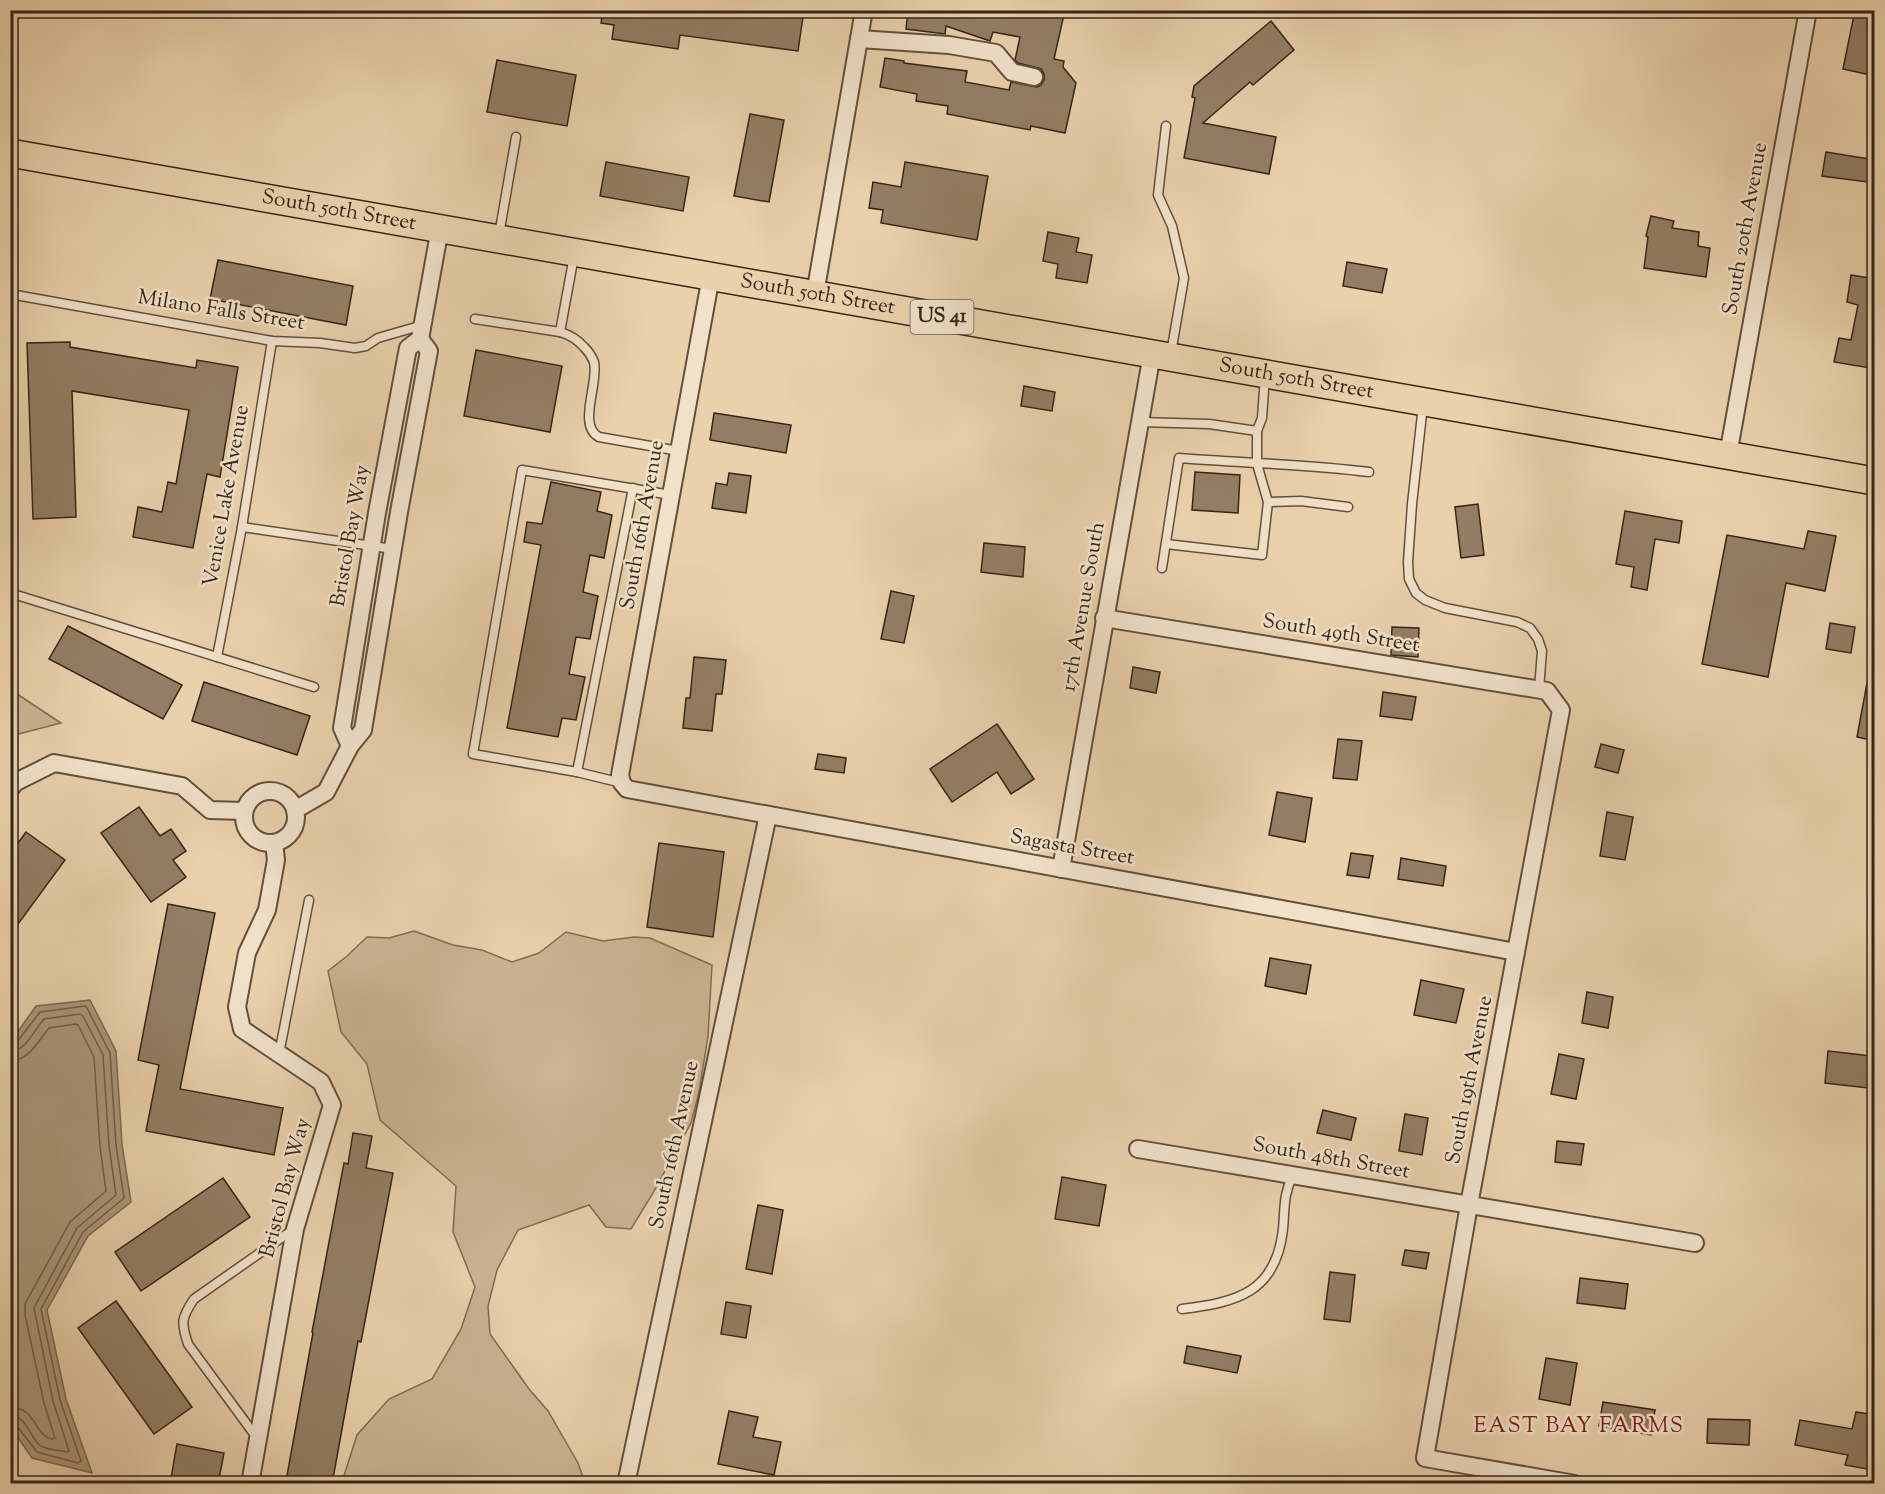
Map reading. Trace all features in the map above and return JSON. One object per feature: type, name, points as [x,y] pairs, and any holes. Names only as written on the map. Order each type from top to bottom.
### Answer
[{"type":"main road","name":"South 50th Street","points":[[10,153],[1875,481]]},
{"type":"street","points":[[815,294],[864,10]]},
{"type":"street","name":"South 20th Avenue","points":[[1728,455],[1808,10]]},
{"type":"street","points":[[859,39],[949,45],[996,52],[1012,72],[1034,77]]},
{"type":"street","name":"Bristol Bay Way","points":[[295,810],[326,792],[350,746],[363,730],[429,351],[422,332],[441,228]]},
{"type":"street","name":"South 16th Avenue","points":[[622,783],[620,776],[711,276]]},
{"type":"street","name":"Bristol Bay Way","points":[[350,746],[342,728],[377,513],[408,348],[422,332]]},
{"type":"street","name":"17th Avenue South","points":[[1061,869],[1140,422],[1161,355]]},
{"type":"street","name":"South 49th Street","points":[[1104,618],[1539,690]]},
{"type":"street","name":"South 19th Avenue","points":[[1539,690],[1547,691],[1560,710],[1425,1458],[1575,1484]]},
{"type":"street","points":[[10,789],[16,782],[54,763],[182,786],[210,810],[244,811]]},
{"type":"street","name":"Sagasta Street","points":[[622,783],[627,789],[1516,952]]},
{"type":"street","points":[[269,791],[285,796],[295,810],[294,828],[282,840],[274,843],[257,841],[245,828],[244,811],[253,797],[261,792],[269,791]]},
{"type":"street","name":"South 16th Avenue","points":[[626,1484],[768,815]]},
{"type":"street","name":"Bristol Bay Way","points":[[250,1484],[294,1229],[332,1105],[321,1082],[242,1029],[237,1007],[247,953],[267,910],[276,860],[274,843]]},
{"type":"street","name":"South 48th Street","points":[[1138,1149],[1695,1243]]},
{"type":"lane","points":[[1161,355],[1184,278],[1172,226],[1158,195],[1166,126]]},
{"type":"lane","points":[[498,238],[516,137]]},
{"type":"lane","points":[[560,332],[574,252]]},
{"type":"lane","name":"Milano Falls Street","points":[[10,294],[272,341],[321,343],[355,348],[366,346],[378,338],[422,332]]},
{"type":"lane","points":[[475,318],[560,332],[578,341],[589,353],[594,363],[589,416],[590,427],[594,434],[679,451]]},
{"type":"lane","name":"Venice Lake Avenue","points":[[217,657],[242,527],[272,341]]},
{"type":"lane","points":[[1166,544],[1262,555],[1268,502],[1257,464],[1257,431],[1262,418],[1266,374]]},
{"type":"lane","points":[[1424,402],[1412,504],[1409,579],[1416,593],[1425,600],[1445,608],[1517,622],[1530,628],[1538,639],[1542,651],[1539,690]]},
{"type":"lane","points":[[1140,422],[1209,424],[1257,431]]},
{"type":"lane","points":[[1162,568],[1179,458],[1257,464],[1314,465],[1369,472]]},
{"type":"lane","points":[[622,783],[577,772],[473,754],[522,470],[671,495]]},
{"type":"lane","points":[[577,772],[633,488]]},
{"type":"lane","points":[[1268,502],[1301,501],[1348,507]]},
{"type":"lane","points":[[242,527],[393,549]]},
{"type":"lane","points":[[10,593],[314,687]]},
{"type":"lane","points":[[279,1054],[309,900]]},
{"type":"lane","points":[[1182,1309],[1218,1304],[1255,1289],[1269,1272],[1276,1258],[1281,1243],[1284,1202],[1293,1176]]},
{"type":"lane","points":[[259,1440],[188,1344],[183,1329],[185,1312],[194,1299],[294,1229]]},
{"type":"shaded area","points":[[11,690],[61,723],[11,736]]},
{"type":"shaded area","points":[[414,931],[453,945],[482,950],[512,962],[539,953],[566,932],[603,941],[634,937],[650,938],[712,965],[708,1036],[699,1092],[691,1123],[631,1229],[606,1227],[589,1205],[518,1230],[497,1270],[488,1306],[490,1334],[529,1389],[548,1411],[578,1463],[585,1483],[343,1484],[342,1482],[357,1435],[389,1399],[432,1379],[461,1329],[475,1287],[453,1232],[456,1186],[380,1120],[367,1064],[341,1032],[328,971],[367,937],[389,938]]},
{"type":"water","points":[[90,1000],[116,1051],[122,1144],[131,1202],[88,1236],[47,1310],[66,1399],[92,1473],[32,1458],[10,1426],[11,1041],[36,1006]]},
{"type":"building","points":[[603,10],[804,10],[798,51],[680,35],[678,49],[612,39],[614,25],[601,23]]},
{"type":"building","points":[[908,10],[1065,10],[1054,59],[1064,61],[1063,67],[1076,83],[1065,133],[1031,126],[1030,130],[947,114],[948,106],[916,101],[917,94],[880,87],[885,58],[904,61],[904,63],[967,71],[965,82],[1009,90],[1011,82],[1037,87],[1044,80],[1041,69],[1018,63],[1015,60],[1020,37],[993,32],[990,41],[946,26],[945,34],[906,29]]},
{"type":"building","points":[[1855,10],[1875,10],[1875,76],[1843,69]]},
{"type":"building","points":[[1271,21],[1294,50],[1253,85],[1250,82],[1203,123],[1276,137],[1269,174],[1184,158],[1195,98],[1192,97],[1194,86]]},
{"type":"building","points":[[497,60],[576,75],[567,126],[487,112]]},
{"type":"building","points":[[750,114],[784,120],[769,202],[734,196]]},
{"type":"building","points":[[1826,152],[1875,160],[1875,183],[1822,176]]},
{"type":"building","points":[[606,162],[689,177],[683,211],[600,196]]},
{"type":"building","points":[[905,162],[988,176],[977,240],[881,223],[883,210],[869,208],[873,182],[901,187]]},
{"type":"building","points":[[1651,216],[1674,221],[1672,228],[1699,232],[1698,246],[1710,248],[1706,277],[1644,268],[1648,237],[1646,236]]},
{"type":"building","points":[[1048,232],[1079,238],[1076,252],[1092,255],[1087,283],[1056,278],[1058,264],[1043,261]]},
{"type":"building","points":[[218,260],[353,286],[346,325],[210,299]]},
{"type":"building","points":[[1347,262],[1387,269],[1382,293],[1343,286]]},
{"type":"building","points":[[1851,275],[1875,279],[1875,343],[1870,368],[1834,362],[1839,338],[1851,340],[1858,305],[1847,302]]},
{"type":"building","points":[[70,342],[70,347],[196,368],[197,360],[238,367],[220,477],[207,474],[193,548],[133,537],[138,507],[162,512],[168,482],[176,484],[189,410],[72,391],[76,517],[33,519],[27,343]]},
{"type":"building","points":[[476,350],[562,366],[550,432],[464,416]]},
{"type":"building","points":[[1024,386],[1055,392],[1052,411],[1021,406]]},
{"type":"building","points":[[714,413],[791,425],[786,453],[710,440]]},
{"type":"building","points":[[1195,472],[1240,475],[1238,513],[1192,510]]},
{"type":"building","points":[[729,473],[751,476],[746,513],[712,508],[716,483],[727,485]]},
{"type":"building","points":[[551,482],[601,492],[597,511],[612,515],[604,558],[590,555],[583,592],[598,596],[590,639],[576,637],[569,674],[585,677],[576,720],[562,718],[558,737],[507,728],[541,545],[524,542],[527,522],[542,524]]},
{"type":"building","points":[[1478,504],[1484,555],[1461,558],[1455,507]]},
{"type":"building","points":[[1625,511],[1682,521],[1679,543],[1655,539],[1647,590],[1631,587],[1634,567],[1616,564]]},
{"type":"building","points":[[1808,531],[1836,536],[1825,591],[1786,583],[1768,677],[1702,664],[1727,535],[1804,549]]},
{"type":"building","points":[[984,543],[1025,547],[1023,577],[981,572]]},
{"type":"building","points":[[891,591],[914,596],[904,643],[881,639]]},
{"type":"building","points":[[1830,623],[1855,627],[1851,653],[1826,649]]},
{"type":"building","points":[[68,626],[182,685],[163,719],[49,659]]},
{"type":"building","points":[[1392,627],[1419,628],[1418,657],[1391,655]]},
{"type":"building","points":[[694,657],[726,660],[722,694],[716,694],[712,731],[683,728],[686,698],[690,698]]},
{"type":"building","points":[[1133,667],[1160,672],[1156,693],[1130,688]]},
{"type":"building","points":[[204,682],[310,716],[297,755],[192,721]]},
{"type":"building","points":[[1867,683],[1875,683],[1875,741],[1857,737]]},
{"type":"building","points":[[1383,692],[1416,697],[1412,720],[1380,716]]},
{"type":"building","points":[[997,724],[1034,779],[1011,794],[997,772],[952,802],[930,769]]},
{"type":"building","points":[[1338,739],[1362,741],[1357,780],[1333,778]]},
{"type":"building","points":[[1601,744],[1624,750],[1618,773],[1595,767]]},
{"type":"building","points":[[818,754],[846,758],[844,773],[815,769]]},
{"type":"building","points":[[1277,792],[1312,798],[1305,842],[1269,835]]},
{"type":"building","points":[[139,807],[160,836],[171,829],[186,851],[173,860],[186,877],[151,902],[101,833]]},
{"type":"building","points":[[1607,812],[1633,817],[1625,860],[1600,856]]},
{"type":"building","points":[[26,832],[65,860],[10,935],[10,854]]},
{"type":"building","points":[[659,843],[724,852],[713,937],[647,927]]},
{"type":"building","points":[[1351,853],[1373,856],[1369,878],[1347,875]]},
{"type":"building","points":[[1401,858],[1446,866],[1443,886],[1398,879]]},
{"type":"building","points":[[168,904],[215,913],[180,1089],[283,1108],[274,1155],[146,1131],[159,1065],[138,1060]]},
{"type":"building","points":[[1270,958],[1311,965],[1306,994],[1265,986]]},
{"type":"building","points":[[1421,980],[1464,989],[1456,1023],[1414,1015]]},
{"type":"building","points":[[1587,992],[1613,997],[1608,1028],[1582,1023]]},
{"type":"building","points":[[1828,1051],[1871,1056],[1868,1088],[1825,1083]]},
{"type":"building","points":[[1559,1054],[1584,1059],[1576,1099],[1551,1094]]},
{"type":"building","points":[[1323,1110],[1356,1118],[1351,1140],[1317,1133]]},
{"type":"building","points":[[1405,1114],[1428,1118],[1422,1155],[1399,1151]]},
{"type":"building","points":[[353,1133],[372,1136],[366,1168],[393,1173],[361,1342],[358,1341],[332,1484],[302,1484],[286,1481],[344,1163],[348,1164]]},
{"type":"building","points":[[1557,1141],[1584,1144],[1581,1165],[1555,1162]]},
{"type":"building","points":[[1062,1177],[1106,1185],[1099,1226],[1055,1219]]},
{"type":"building","points":[[223,1178],[250,1217],[141,1291],[115,1252]]},
{"type":"building","points":[[758,1205],[783,1210],[772,1274],[746,1269]]},
{"type":"building","points":[[1405,1250],[1429,1253],[1426,1269],[1402,1265]]},
{"type":"building","points":[[1330,1272],[1355,1275],[1350,1322],[1324,1319]]},
{"type":"building","points":[[1580,1278],[1628,1284],[1625,1309],[1577,1303]]},
{"type":"building","points":[[116,1301],[192,1407],[154,1434],[78,1328]]},
{"type":"building","points":[[726,1302],[751,1306],[746,1338],[721,1334]]},
{"type":"building","points":[[1187,1346],[1241,1356],[1237,1373],[1184,1363]]},
{"type":"building","points":[[1546,1358],[1577,1363],[1570,1405],[1539,1399]]},
{"type":"building","points":[[1603,1402],[1655,1410],[1651,1435],[1599,1426]]},
{"type":"building","points":[[729,1411],[758,1417],[753,1437],[781,1442],[774,1475],[718,1464]]},
{"type":"building","points":[[1856,1412],[1875,1415],[1875,1433],[1867,1469],[1845,1465],[1848,1455],[1795,1445],[1800,1420],[1852,1429]]},
{"type":"building","points":[[1708,1419],[1750,1420],[1749,1445],[1707,1443]]},
{"type":"building","points":[[177,1444],[224,1453],[218,1484],[170,1484]]},
{"type":"district","name":"EAST BAY FARMS","points":[[1579,1427]]}]
